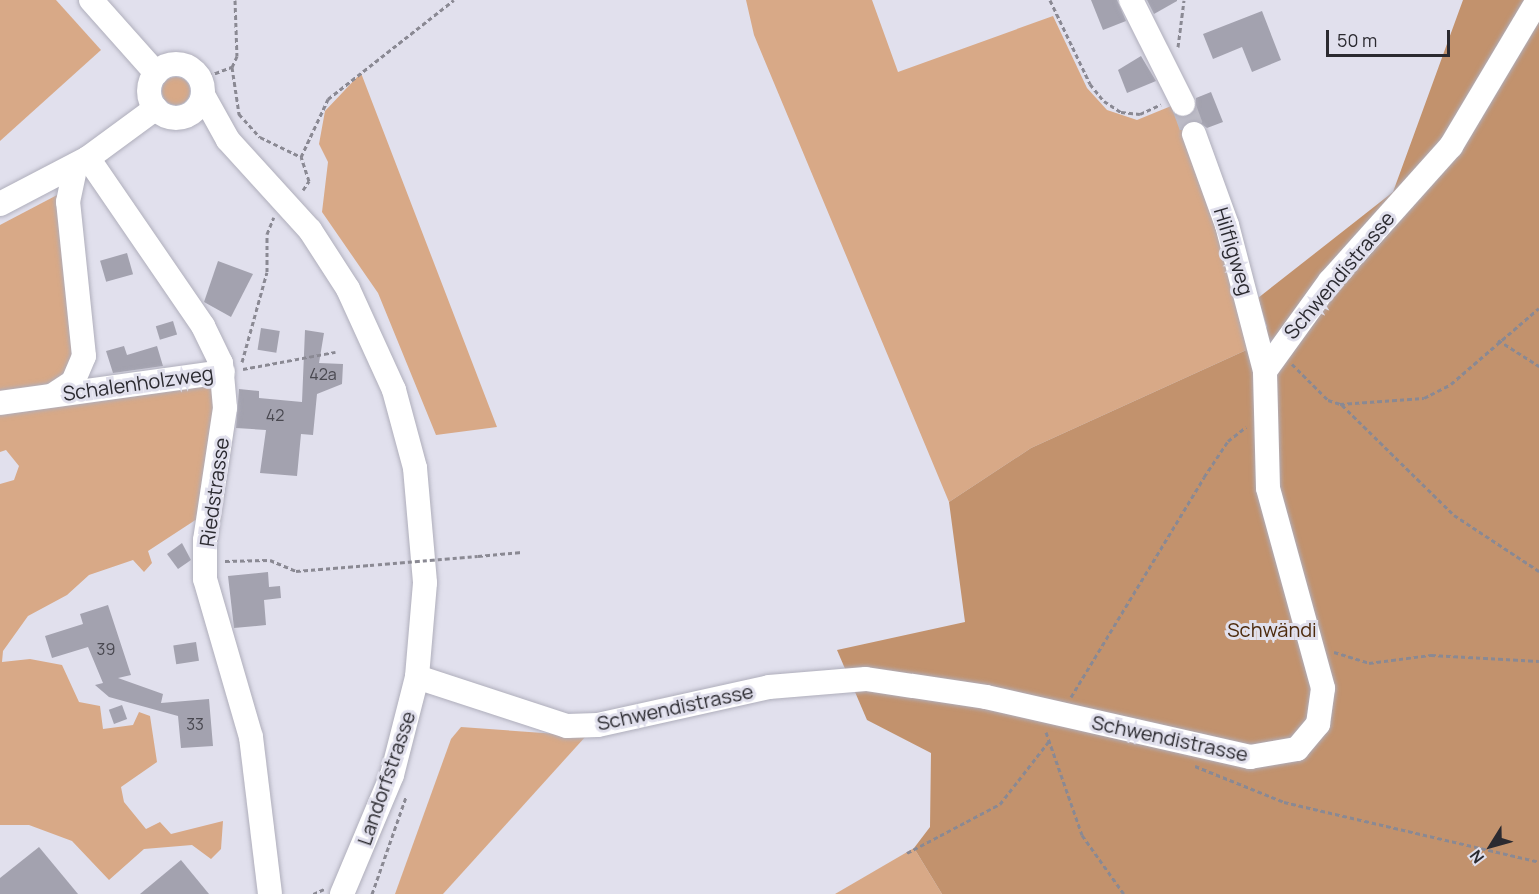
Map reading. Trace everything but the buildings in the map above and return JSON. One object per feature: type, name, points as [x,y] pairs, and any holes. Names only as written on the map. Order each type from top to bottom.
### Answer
[{"type":"street","points":[[91,0],[156,73]]},
{"type":"street","points":[[1131,0],[1179,98]]},
{"type":"street","name":"Schwendistrasse","points":[[417,677],[581,727],[747,691],[835,680],[915,683],[1037,707],[1234,754],[1283,756],[1304,744],[1322,713],[1317,654],[1268,488],[1262,415],[1265,371],[1278,348],[1451,146],[1538,0]]},
{"type":"street","points":[[0,204],[82,162],[156,108],[150,87],[156,73],[180,64],[202,87],[198,108],[180,117]]},
{"type":"street","name":"Landorfstrasse","points":[[202,87],[228,140],[286,200],[327,254],[370,330],[394,390],[422,521],[425,595],[417,677],[392,775],[342,894]]},
{"type":"street","name":"Landorfstrasse","points":[[156,108],[228,140]]},
{"type":"street","name":"Hilfligweg","points":[[1194,134],[1227,225],[1265,371]]},
{"type":"street","name":"Riedstrasse","points":[[82,162],[203,326],[232,371],[205,562],[213,614],[255,753],[270,894]]},
{"type":"street","name":"Schalenholzweg","points":[[53,395],[73,382],[84,356],[68,202],[82,162]]},
{"type":"street","name":"Schalenholzweg","points":[[0,403],[232,371]]},
{"type":"path","points":[[202,87],[232,68],[237,56],[235,0]]},
{"type":"path","points":[[303,190],[309,180],[301,157],[328,99],[454,0]]},
{"type":"path","points":[[1050,0],[1090,84],[1104,101],[1120,112],[1140,114],[1179,98]]},
{"type":"path","points":[[1178,50],[1184,0]]},
{"type":"path","points":[[232,68],[246,123],[260,137],[301,157]]},
{"type":"path","points":[[275,216],[267,234],[267,272],[232,371],[335,352]]},
{"type":"path","points":[[1278,348],[1328,400],[1340,404],[1409,400],[1438,393],[1497,339],[1539,308]]},
{"type":"path","points":[[1497,339],[1539,366]]},
{"type":"path","points":[[1340,404],[1454,515],[1539,571]]},
{"type":"path","points":[[1061,713],[1228,441],[1262,415]]},
{"type":"path","points":[[205,562],[270,561],[296,571],[522,552]]},
{"type":"path","points":[[1317,654],[1331,652],[1369,663],[1431,655],[1539,661]]},
{"type":"path","points":[[1037,707],[1082,835],[1124,894]]},
{"type":"path","points":[[907,853],[1000,804],[1049,741]]},
{"type":"path","points":[[1188,763],[1284,802],[1539,862]]},
{"type":"shaded area","points":[[0,0],[56,0],[101,50],[0,141]]},
{"type":"shaded area","points":[[746,0],[872,0],[898,72],[1053,16],[1087,88],[1107,110],[1137,120],[1176,104],[1213,206],[1253,347],[1031,448],[949,502],[754,35]]},
{"type":"shaded area","points":[[361,73],[497,427],[436,435],[378,293],[322,212],[328,162],[319,144],[325,111]]},
{"type":"shaded area","points":[[176,77],[186,81],[190,91],[186,101],[176,105],[166,101],[162,91],[166,81]]},
{"type":"shaded area","points":[[59,194],[76,342],[72,364],[54,385],[0,395],[0,225]]},
{"type":"shaded area","points":[[212,381],[215,403],[200,517],[148,551],[152,563],[144,572],[133,560],[89,575],[67,595],[28,616],[3,651],[2,662],[30,659],[62,665],[79,702],[100,706],[103,729],[133,725],[139,712],[150,716],[157,762],[121,787],[124,802],[146,829],[160,822],[171,834],[223,821],[221,849],[211,859],[192,845],[144,849],[109,880],[72,841],[29,825],[0,825],[0,484],[14,480],[19,466],[6,450],[0,452],[0,414]]},
{"type":"shaded area","points":[[461,727],[586,736],[443,894],[395,894],[451,739]]},
{"type":"shaded area","points":[[914,848],[942,894],[835,894]]},
{"type":"green space","name":"Schwändi","points":[[1463,0],[1539,0],[1539,894],[942,894],[914,848],[930,827],[931,753],[867,720],[837,650],[965,622],[949,502],[1031,448],[1253,347],[1267,327],[1258,298],[1393,192]]},
{"type":"tunnel","points":[[1183,104],[1194,134]]}]
